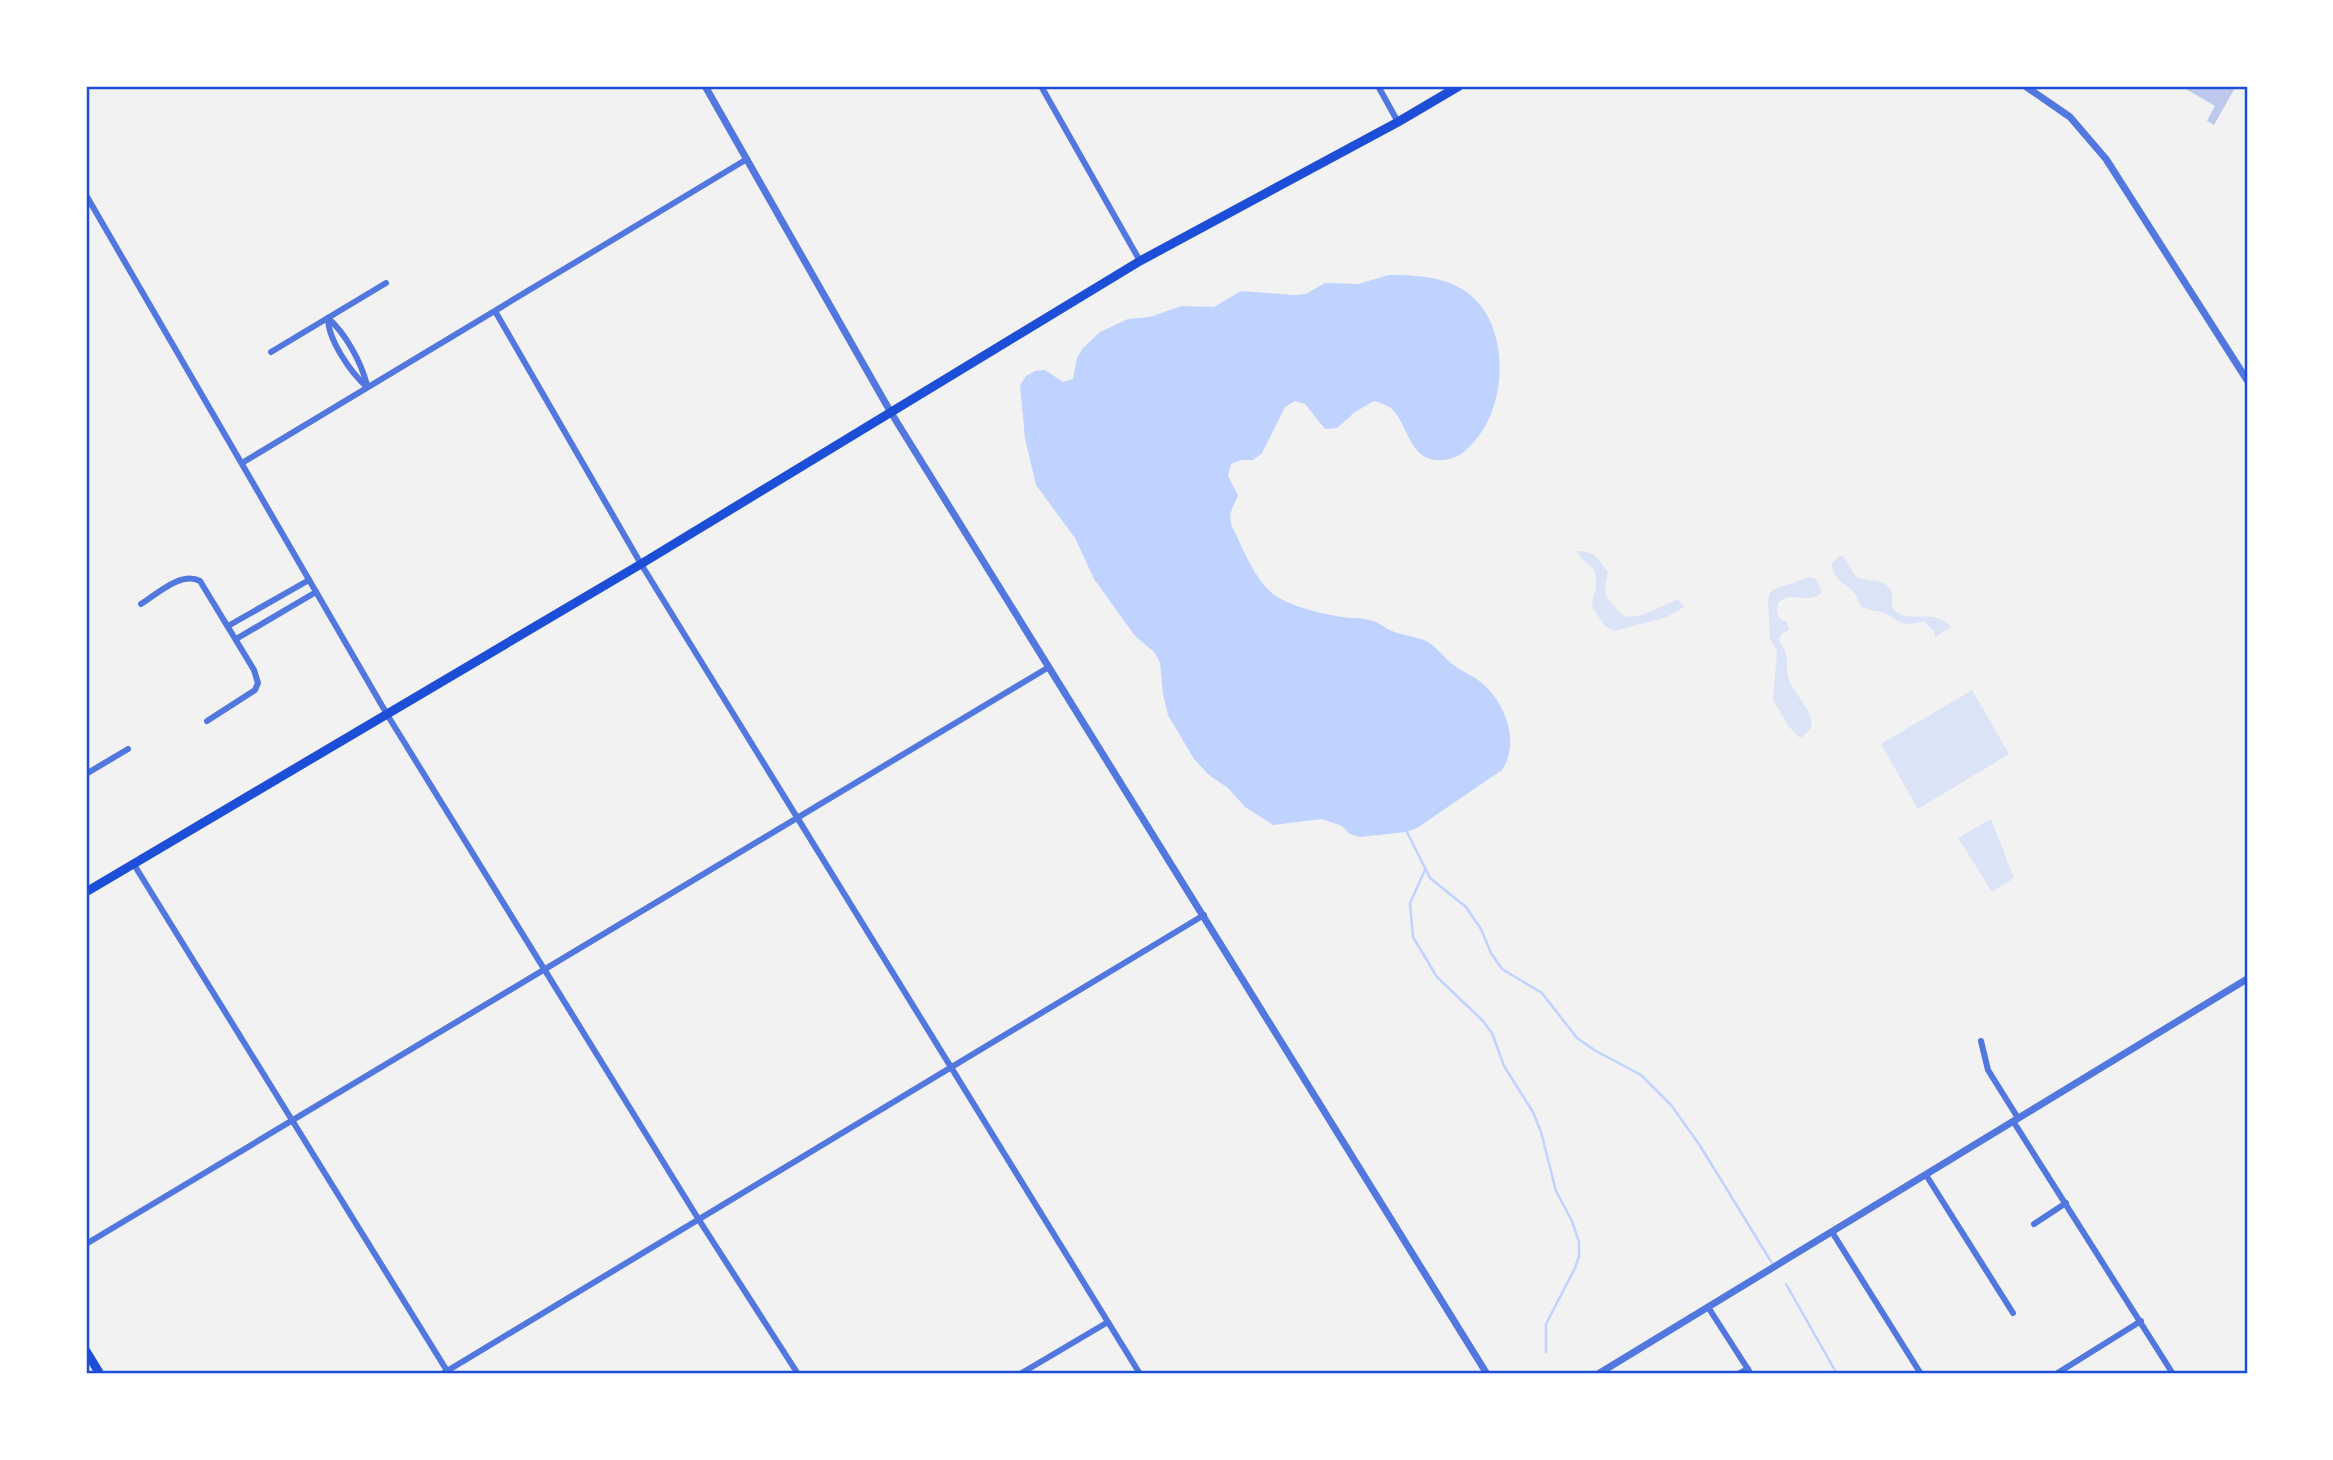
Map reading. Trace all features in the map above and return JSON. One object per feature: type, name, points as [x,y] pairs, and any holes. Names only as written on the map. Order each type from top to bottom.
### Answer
[{"type":"main road","points":[[86,892],[388,716],[1140,261],[1398,122],[1459,86]]},
{"type":"main road","points":[[86,1351],[100,1374]]},
{"type":"street","points":[[705,86],[890,411],[1487,1374]]},
{"type":"street","points":[[1041,86],[1140,261]]},
{"type":"street","points":[[1378,86],[1398,122]]},
{"type":"street","points":[[2025,86],[2070,117],[2106,159],[2247,380]]},
{"type":"street","points":[[242,463],[747,159]]},
{"type":"street","points":[[86,195],[388,716],[699,1220],[798,1374]]},
{"type":"street","points":[[271,352],[386,284]]},
{"type":"street","points":[[495,311],[641,564],[1140,1374]]},
{"type":"street","points":[[328,318],[328,329],[333,338],[355,376],[367,387]]},
{"type":"street","points":[[141,604],[182,578],[194,578],[205,587],[254,670],[258,682],[249,695],[207,721]]},
{"type":"street","points":[[228,626],[309,580]]},
{"type":"street","points":[[236,639],[316,592]]},
{"type":"street","points":[[86,1244],[1049,667]]},
{"type":"street","points":[[86,774],[128,749]]},
{"type":"street","points":[[134,863],[446,1373],[1204,915]]},
{"type":"street","points":[[1598,1374],[2247,979]]},
{"type":"street","points":[[1981,1041],[1988,1070],[2015,1120],[2173,1374]]},
{"type":"street","points":[[1926,1175],[2014,1313]]},
{"type":"street","points":[[2034,1224],[2066,1203]]},
{"type":"street","points":[[1832,1232],[1921,1374]]},
{"type":"street","points":[[1708,1307],[1749,1371],[1738,1374]]},
{"type":"street","points":[[2056,1374],[2141,1321]]},
{"type":"street","points":[[1020,1374],[1108,1322]]},
{"type":"shaded area","points":[[1577,551],[1592,554],[1608,572],[1606,596],[1621,614],[1627,617],[1642,615],[1678,599],[1684,607],[1667,617],[1614,631],[1605,626],[1592,607],[1596,587],[1595,572]]},
{"type":"shaded area","points":[[1839,556],[1843,556],[1856,577],[1888,586],[1891,590],[1892,607],[1897,613],[1911,617],[1936,618],[1951,627],[1935,637],[1934,631],[1923,621],[1904,624],[1881,612],[1864,608],[1853,591],[1839,580],[1833,571],[1831,565]]},
{"type":"shaded area","points":[[1809,577],[1816,579],[1822,592],[1811,598],[1783,599],[1778,603],[1777,612],[1780,619],[1787,622],[1789,630],[1782,633],[1779,639],[1786,654],[1788,677],[1810,717],[1808,732],[1800,738],[1789,727],[1773,700],[1777,651],[1770,638],[1768,600],[1770,592],[1777,588]]},
{"type":"shaded area","points":[[1972,690],[2009,754],[1918,809],[1881,744]]},
{"type":"shaded area","points":[[1991,819],[2014,878],[1992,892],[1958,838]]},
{"type":"water","points":[[1389,275],[1445,281],[1462,289],[1478,302],[1489,319],[1500,360],[1499,381],[1488,422],[1477,438],[1455,457],[1437,460],[1428,458],[1415,448],[1398,417],[1384,404],[1374,401],[1355,412],[1337,428],[1325,429],[1305,404],[1295,401],[1285,407],[1262,453],[1253,460],[1231,464],[1228,476],[1238,495],[1230,514],[1231,524],[1250,563],[1268,590],[1299,607],[1346,618],[1369,620],[1392,631],[1428,642],[1455,666],[1483,684],[1504,713],[1510,748],[1502,770],[1417,828],[1406,832],[1360,837],[1350,834],[1342,826],[1322,819],[1273,825],[1245,807],[1228,788],[1209,775],[1194,759],[1168,715],[1160,662],[1154,652],[1135,636],[1094,579],[1075,538],[1036,485],[1025,438],[1020,385],[1026,376],[1035,371],[1045,370],[1063,382],[1073,379],[1077,358],[1083,348],[1100,332],[1128,319],[1150,317],[1181,306],[1214,307],[1241,291],[1306,294],[1325,283],[1358,284]]},
{"type":"building","points":[[2181,86],[2236,86],[2214,125],[2207,121],[2215,106]]},
{"type":"waterway","points":[[1407,832],[1430,878],[1466,907],[1502,969],[1542,993],[1577,1038],[1641,1075],[1671,1105],[1699,1144],[1772,1263]]},
{"type":"waterway","points":[[1425,870],[1410,903],[1413,937],[1437,977],[1492,1033],[1504,1066],[1533,1112],[1556,1191],[1572,1221],[1579,1242],[1579,1256],[1575,1268],[1546,1324],[1546,1352]]},
{"type":"waterway","points":[[1786,1284],[1837,1374]]}]
